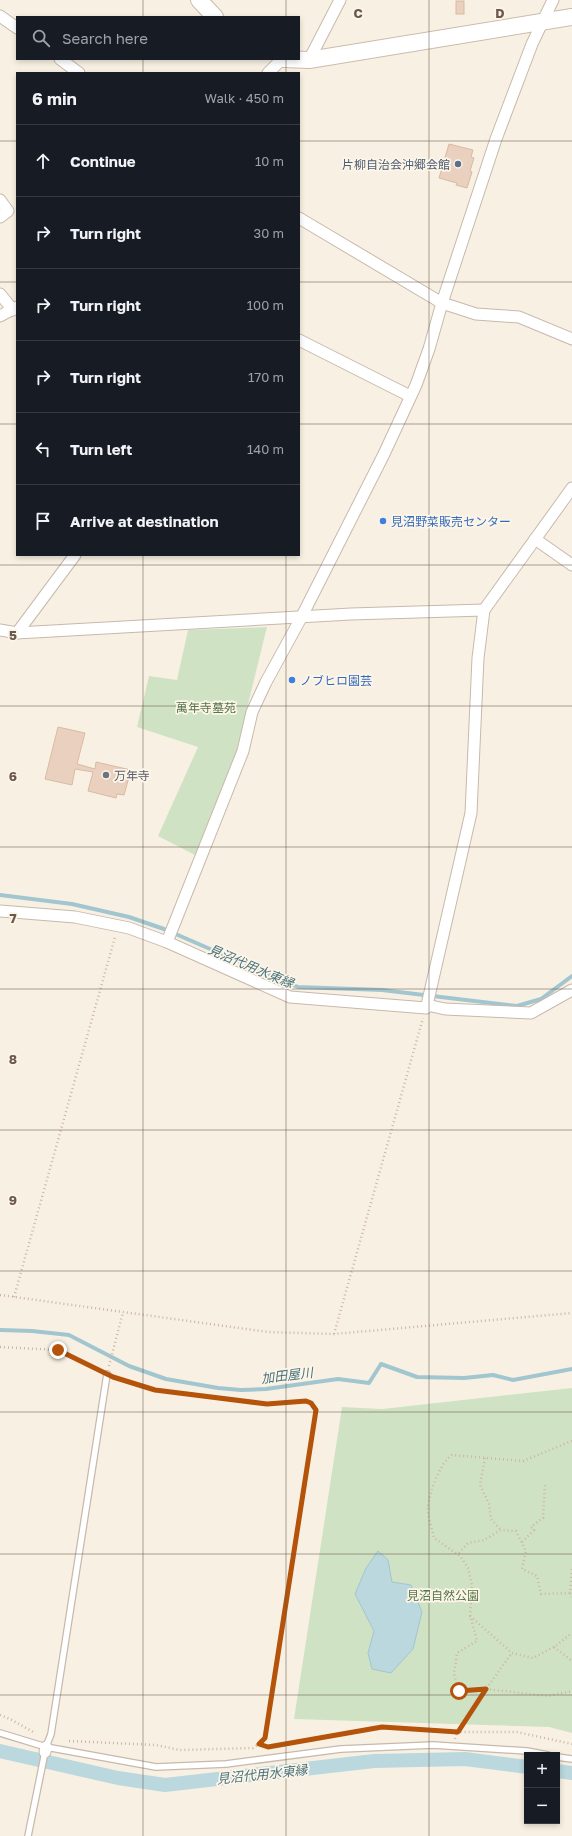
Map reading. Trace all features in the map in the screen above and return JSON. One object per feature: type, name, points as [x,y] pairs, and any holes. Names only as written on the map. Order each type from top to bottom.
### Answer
[{"type":"street","points":[[199,0],[214,16]]},
{"type":"street","points":[[309,60],[340,0]]},
{"type":"street","points":[[168,942],[243,751],[252,712],[266,682],[301,618],[384,454],[410,396],[429,349],[442,303],[496,139],[542,21],[553,0]]},
{"type":"street","points":[[0,16],[16,27]]},
{"type":"street","points":[[300,60],[309,60],[572,17]]},
{"type":"street","points":[[61,60],[78,72]]},
{"type":"street","points":[[269,72],[282,60]]},
{"type":"street","points":[[0,200],[8,211],[0,217]]},
{"type":"street","points":[[300,219],[442,303],[476,314],[518,317],[572,339]]},
{"type":"street","points":[[0,294],[15,308],[0,316]]},
{"type":"street","points":[[300,341],[410,396]]},
{"type":"street","points":[[572,488],[484,610],[478,658],[471,813],[426,1005],[445,1009],[531,1013],[572,990]]},
{"type":"street","points":[[535,539],[572,565]]},
{"type":"street","points":[[17,633],[74,556]]},
{"type":"street","points":[[0,630],[17,633],[412,612],[484,610]]},
{"type":"street","points":[[0,911],[75,917],[129,928],[168,942],[290,997],[426,1008]]},
{"type":"lane","points":[[28,1836],[52,1726],[107,1374]]},
{"type":"lane","points":[[0,1733],[47,1747],[156,1767],[226,1764],[341,1749],[433,1745],[533,1752]]},
{"type":"lane","points":[[560,1757],[572,1759]]},
{"type":"path","points":[[14,1297],[118,926]]},
{"type":"path","points":[[334,1334],[426,1008]]},
{"type":"path","points":[[0,1295],[268,1332],[334,1334],[572,1313]]},
{"type":"path","points":[[109,1366],[123,1312]]},
{"type":"path","points":[[0,1347],[58,1350],[113,1377],[155,1390],[267,1404],[306,1401],[311,1403],[316,1410],[265,1738],[259,1744],[253,1748],[180,1750],[156,1745],[57,1740],[47,1747],[10,1719],[0,1715]]},
{"type":"path","points":[[572,1441],[523,1461],[452,1455],[445,1459],[434,1485],[428,1508],[434,1538],[460,1556],[468,1568],[472,1586],[470,1615],[477,1641],[457,1653],[454,1674],[459,1691],[486,1689],[548,1696],[572,1691]]},
{"type":"path","points":[[485,1458],[480,1485],[489,1504],[492,1519],[501,1530]]},
{"type":"path","points":[[522,1542],[534,1530],[531,1528],[543,1518],[545,1484]]},
{"type":"path","points":[[459,1553],[468,1543],[484,1540],[501,1530],[516,1531],[526,1551],[522,1569],[537,1576],[541,1594],[570,1593]]},
{"type":"path","points":[[572,1569],[570,1593],[572,1598]]},
{"type":"path","points":[[470,1615],[512,1653],[533,1658],[554,1647],[572,1632]]},
{"type":"path","points":[[554,1647],[572,1661]]},
{"type":"path","points":[[458,1732],[512,1653]]},
{"type":"path","points":[[259,1744],[268,1747],[382,1727],[458,1732],[517,1732],[572,1744]]},
{"type":"green space","name":"萬年寺墓苑","points":[[267,627],[235,757],[195,855],[158,836],[198,747],[137,727],[149,676],[177,680],[188,630]]},
{"type":"green space","name":"見沼自然公園","points":[[572,1388],[572,1733],[549,1727],[294,1719],[342,1407],[382,1409]]},
{"type":"water","points":[[378,1551],[388,1560],[392,1582],[411,1585],[422,1612],[413,1649],[391,1673],[372,1669],[368,1653],[374,1631],[355,1594],[366,1568]]},
{"type":"building","points":[[456,1],[464,1],[464,14],[456,14]]},
{"type":"building","points":[[449,144],[473,150],[471,157],[474,158],[470,171],[472,172],[467,188],[456,185],[457,183],[439,178]]},
{"type":"building","points":[[58,727],[85,733],[77,764],[95,769],[96,762],[131,770],[124,795],[117,794],[116,798],[88,791],[93,772],[75,769],[72,785],[45,779]]},
{"type":"waterway","name":"見沼代用水東縁","points":[[0,895],[72,904],[129,917],[164,929],[298,987],[382,990],[517,1006],[541,999],[572,976]]},
{"type":"waterway","name":"加田屋川","points":[[0,1330],[32,1331],[69,1335],[129,1366],[166,1379],[218,1388],[241,1390],[266,1389],[338,1379],[369,1383],[381,1364],[417,1377],[464,1378],[493,1375],[513,1380],[572,1369]]},
{"type":"waterway","name":"見沼代用水東縁","points":[[0,1751],[118,1778],[165,1785],[374,1761],[465,1759],[524,1767]]},
{"type":"waterway","name":"見沼代用水東縁","points":[[560,1771],[572,1773]]},
{"type":"place","name":"片柳自治会沖郷会館","points":[[458,164]]},
{"type":"place","name":"見沼野菜販売センター","points":[[383,521]]},
{"type":"place","name":"ノブヒロ園芸","points":[[292,680]]},
{"type":"place","name":"万年寺","points":[[106,775]]},
{"type":"route","points":[[58,1350],[113,1377],[155,1390],[267,1404],[306,1401],[311,1403],[316,1410],[265,1738],[259,1744],[268,1747],[382,1727],[458,1732],[486,1689],[459,1691]]}]
